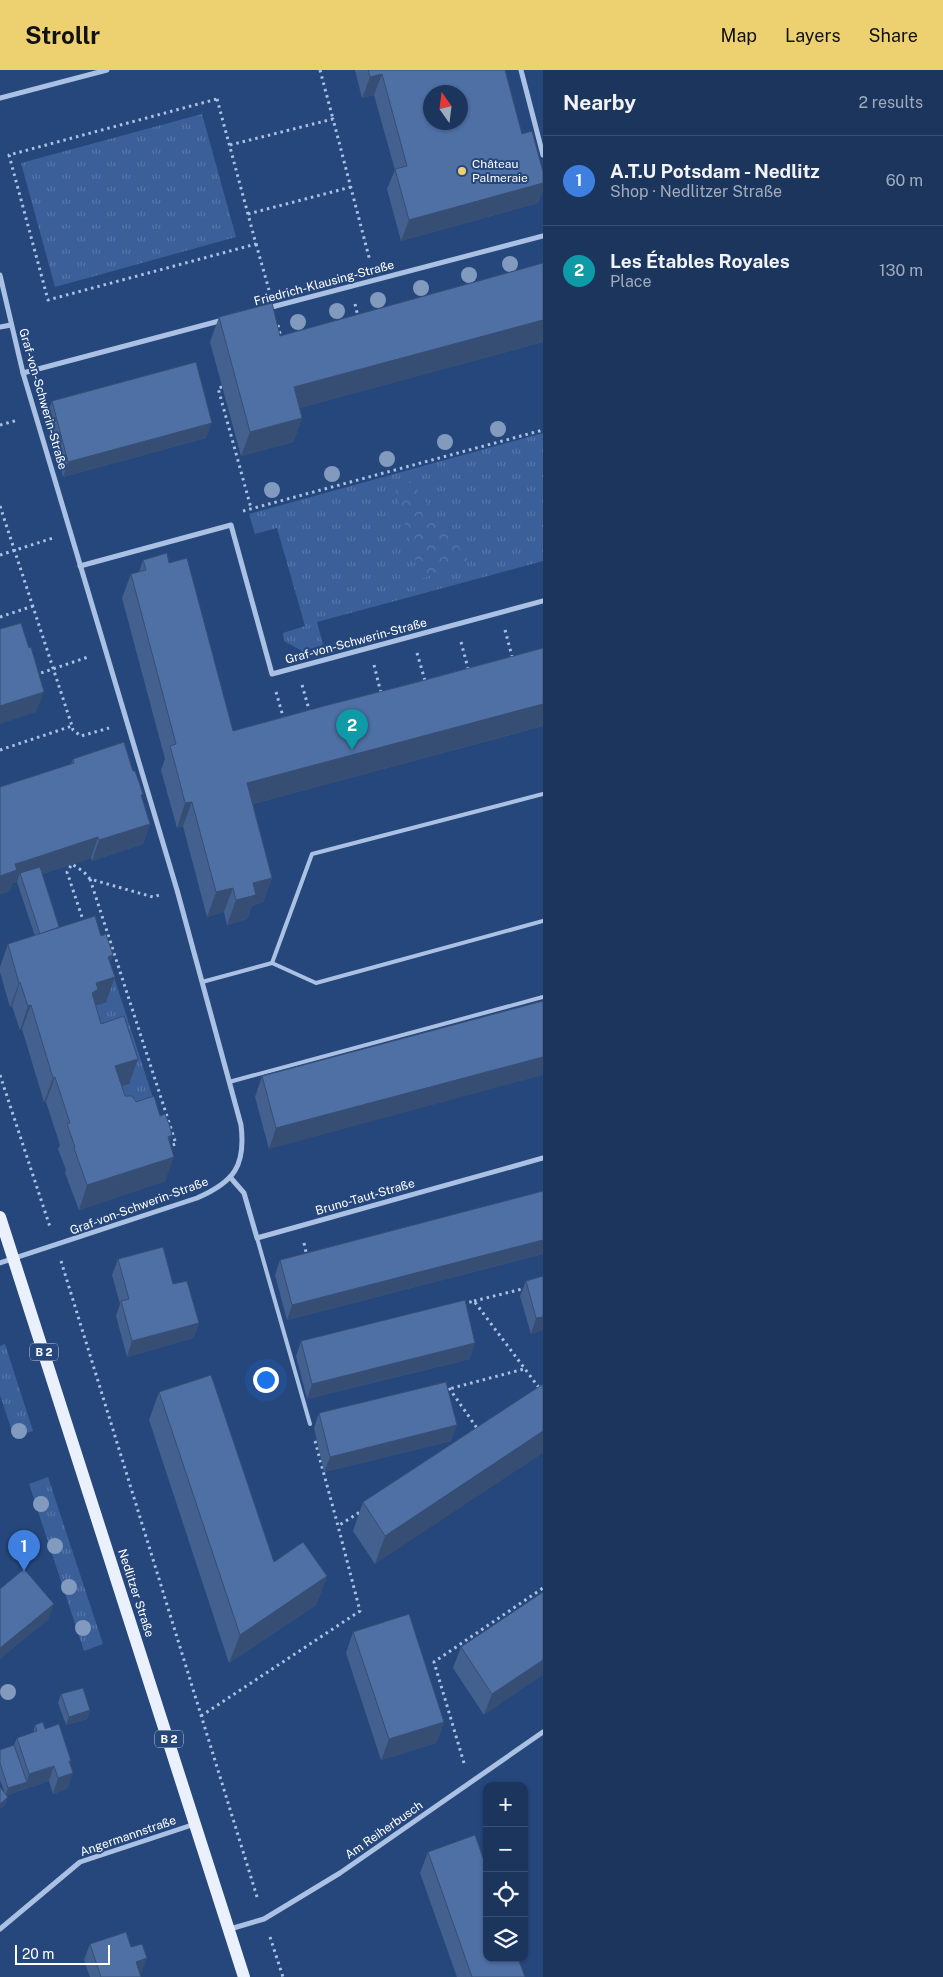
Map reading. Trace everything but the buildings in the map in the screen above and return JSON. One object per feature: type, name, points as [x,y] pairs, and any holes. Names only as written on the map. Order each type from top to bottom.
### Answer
[{"type":"main road","name":"Nedlitzer Straße","points":[[0,1217],[244,1977]]},
{"type":"street","points":[[0,98],[107,70]]},
{"type":"street","points":[[521,70],[543,155]]},
{"type":"street","name":"Friedrich-Klausing-Straße","points":[[264,309],[543,236]]},
{"type":"street","name":"Graf-von-Schwerin-Straße","points":[[0,275],[23,373],[177,890],[240,1124],[243,1146],[239,1163],[230,1177],[215,1190],[197,1198],[56,1246],[0,1263]]},
{"type":"street","points":[[23,373],[225,320]]},
{"type":"street","name":"Graf-von-Schwerin-Straße","points":[[0,327],[12,325]]},
{"type":"street","points":[[80,566],[231,525]]},
{"type":"street","name":"Graf-von-Schwerin-Straße","points":[[231,525],[272,674],[543,601]]},
{"type":"street","name":"Bruno-Taut-Straße","points":[[257,1238],[543,1158]]},
{"type":"street","points":[[230,1177],[244,1193],[257,1238]]},
{"type":"street","name":"Am Reiherbusch","points":[[228,1930],[264,1920],[340,1873],[543,1732]]},
{"type":"street","name":"Angermannstraße","points":[[0,1929],[80,1862],[196,1824]]},
{"type":"lane","points":[[272,963],[312,854],[543,794]]},
{"type":"lane","points":[[202,982],[272,963],[316,983],[543,921]]},
{"type":"lane","points":[[229,1082],[543,997]]},
{"type":"lane","points":[[257,1238],[310,1424]]},
{"type":"path","points":[[320,70],[375,280]]},
{"type":"path","points":[[217,98],[230,146],[256,244],[48,300],[9,155],[217,98]]},
{"type":"path","points":[[230,146],[333,119]]},
{"type":"path","points":[[248,214],[351,187]]},
{"type":"path","points":[[350,286],[360,323]]},
{"type":"path","points":[[222,387],[218,388],[251,508]]},
{"type":"path","points":[[231,525],[228,515],[543,430]]},
{"type":"path","points":[[0,506],[73,730],[81,736],[127,724]]},
{"type":"path","points":[[0,555],[70,532]]},
{"type":"path","points":[[0,617],[33,606]]},
{"type":"path","points":[[500,612],[515,668]]},
{"type":"path","points":[[456,624],[471,680]]},
{"type":"path","points":[[412,636],[428,692]]},
{"type":"path","points":[[369,648],[382,694]]},
{"type":"path","points":[[26,677],[105,652]]},
{"type":"path","points":[[297,667],[312,721]]},
{"type":"path","points":[[272,674],[287,729]]},
{"type":"path","points":[[0,750],[72,726]]},
{"type":"path","points":[[84,925],[67,872],[72,864],[84,872],[90,879],[176,1144],[168,1146]]},
{"type":"path","points":[[90,879],[153,897],[177,890]]},
{"type":"path","points":[[110,969],[118,966]]},
{"type":"path","points":[[0,1075],[56,1246],[283,1977]]},
{"type":"path","points":[[303,1241],[309,1263]]},
{"type":"path","points":[[455,1306],[534,1286]]},
{"type":"path","points":[[474,1301],[524,1369],[543,1391]]},
{"type":"path","points":[[440,1391],[524,1369]]},
{"type":"path","points":[[449,1388],[480,1432],[472,1437]]},
{"type":"path","points":[[201,1716],[360,1611],[310,1424]]},
{"type":"path","points":[[338,1526],[369,1505]]},
{"type":"path","points":[[470,1783],[434,1662],[543,1588]]},
{"type":"green space","points":[[202,114],[236,237],[55,287],[21,163]]},
{"type":"green space","points":[[543,433],[543,561],[317,622],[323,645],[302,651],[284,641],[283,633],[305,626],[277,528],[255,534],[249,514]]},
{"type":"green space","points":[[411,481],[469,561],[421,579],[394,485]]},
{"type":"green space","points":[[114,977],[165,1135],[108,1091],[130,1083],[116,1040],[86,1019],[90,1007],[107,1002],[101,982]]},
{"type":"green space","points":[[5,1344],[33,1431],[14,1437],[0,1395],[0,1346]]},
{"type":"green space","points":[[48,1477],[103,1644],[84,1651],[29,1484]]},
{"type":"place","name":"Château Palmeraie","points":[[462,171]]},
{"type":"place","name":"Les Étables Royales","points":[[352,750]]},
{"type":"place","name":"A.T.U Potsdam - Nedlitz","points":[[24,1571]]}]
